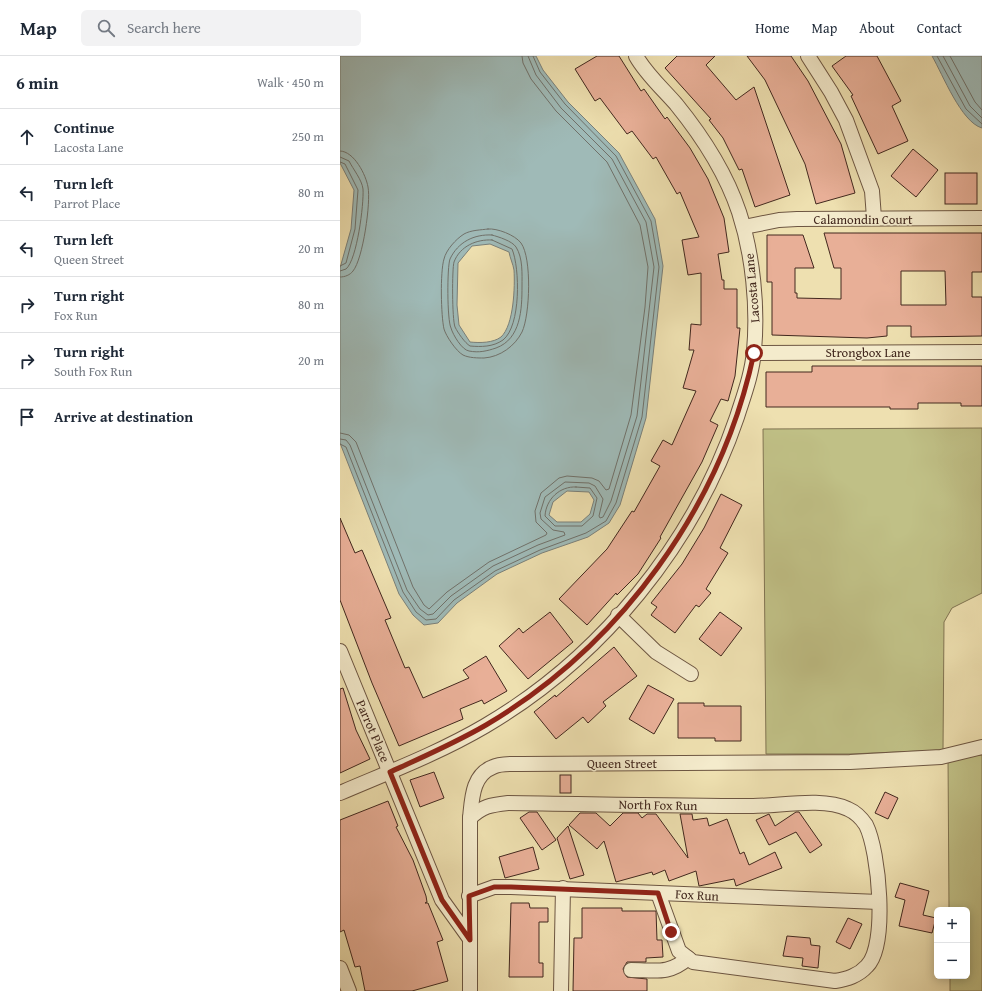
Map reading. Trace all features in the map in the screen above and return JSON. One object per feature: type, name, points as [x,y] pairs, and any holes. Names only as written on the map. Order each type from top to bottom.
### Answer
[{"type":"street","name":"Lacosta Lane","points":[[340,793],[439,750],[486,725],[531,694],[575,659],[618,616],[647,584],[691,520],[729,440],[748,382],[754,353],[753,274],[744,227],[735,202],[712,154],[694,126],[652,78],[636,56]]},
{"type":"street","points":[[808,56],[831,92],[846,120],[872,191],[874,218]]},
{"type":"street","name":"Calamondin Court","points":[[744,227],[779,220],[982,218]]},
{"type":"street","name":"Strongbox Lane","points":[[754,353],[982,352]]},
{"type":"street","points":[[618,616],[656,652],[691,674]]},
{"type":"street","name":"Parrot Place","points":[[340,651],[442,900],[470,940]]},
{"type":"street","name":"Queen Street","points":[[470,991],[469,896],[470,818],[472,797],[478,778],[493,766],[521,764],[858,761],[941,756],[982,747]]},
{"type":"street","name":"North Fox Run","points":[[470,818],[480,809],[490,805],[508,802],[754,806],[834,804],[850,809],[860,817],[866,825],[872,843],[878,879],[879,902]]},
{"type":"street","name":"Fox Run","points":[[469,896],[494,887],[563,888],[879,902]]},
{"type":"street","points":[[561,991],[563,888]]},
{"type":"street","points":[[658,893],[679,951],[693,962],[718,967],[835,981],[851,978],[868,966],[876,949],[879,902]]},
{"type":"street","points":[[631,970],[667,970],[678,967],[688,958]]},
{"type":"street","points":[[340,968],[349,991]]},
{"type":"green space","points":[[982,428],[982,593],[952,608],[944,622],[943,750],[850,754],[766,754],[763,429]]},
{"type":"green space","points":[[982,755],[982,991],[950,991],[950,979],[970,979],[970,907],[949,907],[948,756]]},
{"type":"water","points":[[340,56],[536,56],[543,70],[568,102],[619,153],[655,219],[663,266],[646,418],[620,505],[609,523],[588,537],[542,553],[497,574],[457,603],[438,623],[424,625],[413,615],[399,594],[340,443],[340,268],[351,229],[354,190],[340,163]],"holes":[[[490,244],[509,252],[514,268],[514,295],[511,315],[509,324],[501,337],[498,339],[482,342],[470,342],[459,325],[457,305],[458,263],[472,246]],[[567,491],[589,492],[594,500],[590,514],[581,522],[557,522],[549,515],[553,502]]]},
{"type":"water","points":[[932,56],[982,56],[982,128],[974,124],[960,108]]},
{"type":"building","points":[[597,56],[619,56],[641,91],[644,89],[665,119],[667,117],[690,148],[708,179],[724,218],[729,252],[718,254],[722,280],[724,280],[724,289],[737,289],[737,328],[740,328],[735,376],[728,401],[721,399],[710,421],[718,425],[702,462],[660,537],[661,538],[638,574],[617,595],[616,593],[587,625],[559,599],[607,549],[632,511],[634,512],[660,466],[651,461],[663,440],[672,445],[696,391],[683,388],[694,350],[689,350],[691,324],[701,325],[701,273],[688,275],[682,240],[699,237],[680,192],[677,194],[656,157],[653,159],[632,131],[627,134],[600,98],[595,101],[575,69]]},
{"type":"building","points":[[677,56],[715,56],[706,65],[736,100],[754,87],[790,195],[755,207],[742,169],[739,170],[723,138],[709,120],[711,119],[665,68]]},
{"type":"building","points":[[747,56],[791,56],[808,81],[841,144],[855,193],[816,204],[805,164],[765,80]]},
{"type":"building","points":[[846,56],[877,56],[901,101],[892,106],[908,141],[878,154],[851,96],[853,95],[832,66]]},
{"type":"building","points":[[913,149],[938,170],[916,197],[891,176]]},
{"type":"building","points":[[945,173],[977,173],[977,204],[945,204]]},
{"type":"building","points":[[824,233],[982,233],[982,272],[972,272],[972,297],[982,297],[982,336],[911,337],[911,326],[887,326],[887,336],[867,338],[772,335],[772,282],[767,282],[767,235],[803,235],[814,268],[795,268],[795,293],[797,293],[797,298],[841,299],[841,268],[834,268]],"holes":[[[901,271],[945,271],[946,305],[901,305]]]},
{"type":"building","points":[[812,366],[982,366],[982,406],[961,406],[961,403],[918,403],[918,409],[890,409],[890,407],[766,407],[766,372],[812,372]]},
{"type":"building","points":[[721,494],[742,505],[720,548],[728,553],[706,589],[711,593],[699,607],[696,605],[675,633],[651,615],[657,607],[651,603],[682,564],[704,528]]},
{"type":"building","points":[[340,518],[355,553],[362,550],[391,618],[385,620],[405,668],[409,667],[423,698],[469,678],[463,670],[486,656],[507,691],[484,704],[482,700],[460,709],[463,719],[399,746],[372,683],[340,600]]},
{"type":"building","points":[[550,612],[573,642],[528,679],[499,646],[519,628],[523,633]]},
{"type":"building","points":[[720,612],[742,628],[721,656],[699,639]]},
{"type":"building","points":[[614,647],[637,676],[603,702],[606,706],[588,723],[583,717],[556,739],[534,712],[555,695],[556,697]]},
{"type":"building","points":[[648,685],[674,699],[654,734],[629,719]]},
{"type":"building","points":[[343,688],[356,730],[370,759],[340,773],[340,689]]},
{"type":"building","points":[[678,703],[704,703],[704,706],[741,706],[741,741],[715,741],[715,738],[678,738]]},
{"type":"building","points":[[434,772],[444,798],[420,807],[410,780]]},
{"type":"building","points":[[560,775],[571,775],[571,793],[560,793]]},
{"type":"building","points":[[885,792],[898,798],[888,819],[875,813]]},
{"type":"building","points":[[388,801],[398,826],[396,827],[413,860],[426,896],[427,902],[425,903],[428,903],[443,940],[437,942],[448,981],[412,991],[365,991],[360,966],[355,967],[344,930],[340,932],[340,820]]},
{"type":"building","points":[[529,812],[537,812],[556,840],[542,850],[520,818]]},
{"type":"building","points":[[796,812],[799,812],[822,845],[810,853],[796,832],[769,845],[756,820],[769,814],[775,826]]},
{"type":"building","points":[[580,813],[596,813],[610,826],[623,813],[638,813],[642,818],[647,814],[656,814],[688,858],[680,814],[692,814],[693,820],[707,818],[709,826],[727,819],[740,854],[744,852],[749,865],[775,852],[782,868],[736,886],[734,879],[699,886],[696,871],[669,881],[665,870],[653,875],[652,872],[616,882],[604,841],[597,849],[569,825]]},
{"type":"building","points":[[568,826],[584,875],[570,879],[557,838]]},
{"type":"building","points":[[533,847],[539,869],[505,878],[499,857]]},
{"type":"building","points":[[900,883],[929,891],[923,915],[934,918],[932,933],[899,926],[905,900],[895,897]]},
{"type":"building","points":[[511,903],[529,903],[530,908],[548,908],[548,922],[539,922],[539,963],[543,963],[543,977],[509,977]]},
{"type":"building","points":[[582,908],[622,908],[622,911],[656,911],[657,940],[662,940],[663,957],[646,958],[646,962],[627,962],[623,969],[627,977],[647,979],[647,991],[573,991],[574,938],[582,938]]},
{"type":"building","points":[[848,918],[862,924],[850,949],[836,942]]},
{"type":"building","points":[[787,936],[810,938],[811,945],[820,946],[818,968],[802,966],[803,958],[783,956]]},
{"type":"route","points":[[671,932],[658,893],[563,888],[494,887],[469,896],[470,940],[442,900],[390,772],[439,750],[486,725],[531,694],[575,659],[618,616],[647,584],[691,520],[719,463],[729,440],[748,382],[754,353]]}]
